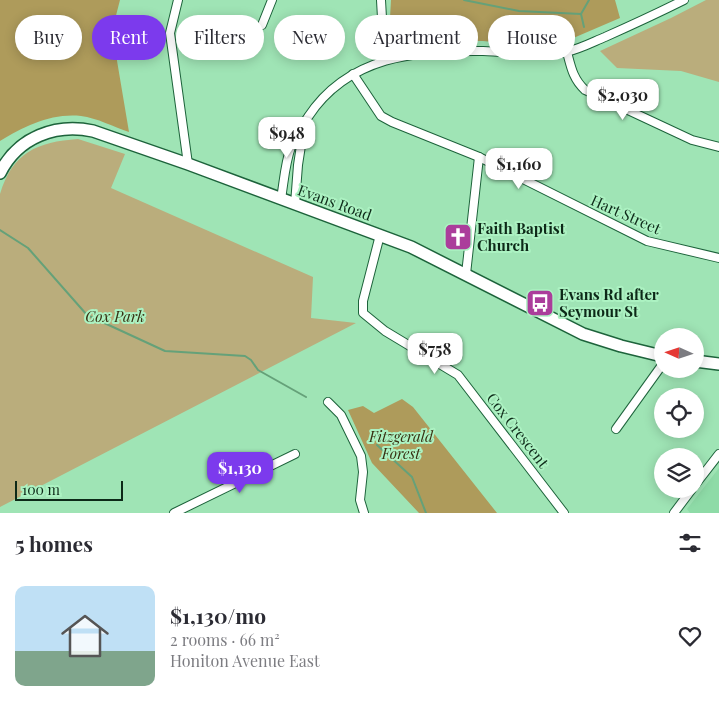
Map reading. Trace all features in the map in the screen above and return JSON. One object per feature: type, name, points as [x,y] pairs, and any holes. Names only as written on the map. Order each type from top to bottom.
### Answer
[{"type":"street","points":[[178,0],[170,33],[188,164]]},
{"type":"street","points":[[264,20],[272,0]]},
{"type":"street","points":[[381,0],[382,15]]},
{"type":"street","points":[[575,49],[625,28],[684,0]]},
{"type":"street","points":[[281,199],[291,146],[306,120],[324,95],[353,74],[388,60]]},
{"type":"street","points":[[569,60],[573,75],[585,90],[692,140],[719,146]]},
{"type":"street","name":"Hart Street","points":[[353,74],[382,116],[479,158],[647,241],[719,258]]},
{"type":"street","points":[[294,204],[300,150],[306,120]]},
{"type":"street","name":"Evans Road","points":[[0,173],[8,159],[24,144],[45,133],[68,128],[106,135],[411,247],[583,334],[654,354]]},
{"type":"street","points":[[466,274],[479,158]]},
{"type":"street","name":"Cox Crescent","points":[[380,235],[363,301],[363,313],[366,318],[458,375],[564,513]]},
{"type":"street","points":[[704,362],[719,364]]},
{"type":"street","points":[[616,429],[654,377]]},
{"type":"street","points":[[328,402],[341,415],[361,456],[363,472],[360,500],[364,513]]},
{"type":"street","points":[[174,513],[295,454]]},
{"type":"street","points":[[704,473],[719,454]]},
{"type":"street","points":[[674,513],[685,498]]},
{"type":"shaded area","points":[[719,468],[719,513],[690,513],[687,509],[696,498],[704,498],[704,487]]},
{"type":"green space","points":[[0,0],[120,0],[116,15],[92,15],[92,60],[117,60],[129,132],[93,119],[70,116],[39,122],[19,130],[0,141]]},
{"type":"green space","points":[[391,0],[615,0],[620,18],[575,37],[575,15],[488,15],[488,42],[478,41],[478,15],[390,15]]},
{"type":"green space","points":[[706,0],[719,0],[719,82],[681,71],[617,68],[600,51],[671,18]]},
{"type":"green space","name":"Cox Park","points":[[78,139],[125,154],[111,188],[313,277],[311,318],[356,323],[0,507],[0,194],[12,168],[28,152],[50,143]]},
{"type":"green space","name":"Fitzgerald Forest","points":[[402,399],[413,407],[497,513],[419,513],[372,463],[348,410],[363,406],[374,413]]},
{"type":"waterway","points":[[464,0],[519,11],[581,14],[584,27]]},
{"type":"waterway","points":[[581,14],[589,0]]},
{"type":"waterway","points":[[0,230],[28,248],[87,315],[165,351],[245,356],[251,360],[258,370],[306,397]]},
{"type":"waterway","points":[[377,445],[412,477],[426,513]]},
{"type":"place","name":"Faith Baptist Church","points":[[458,237]]},
{"type":"place","name":"Evans Rd after Seymour St","points":[[540,303]]}]
